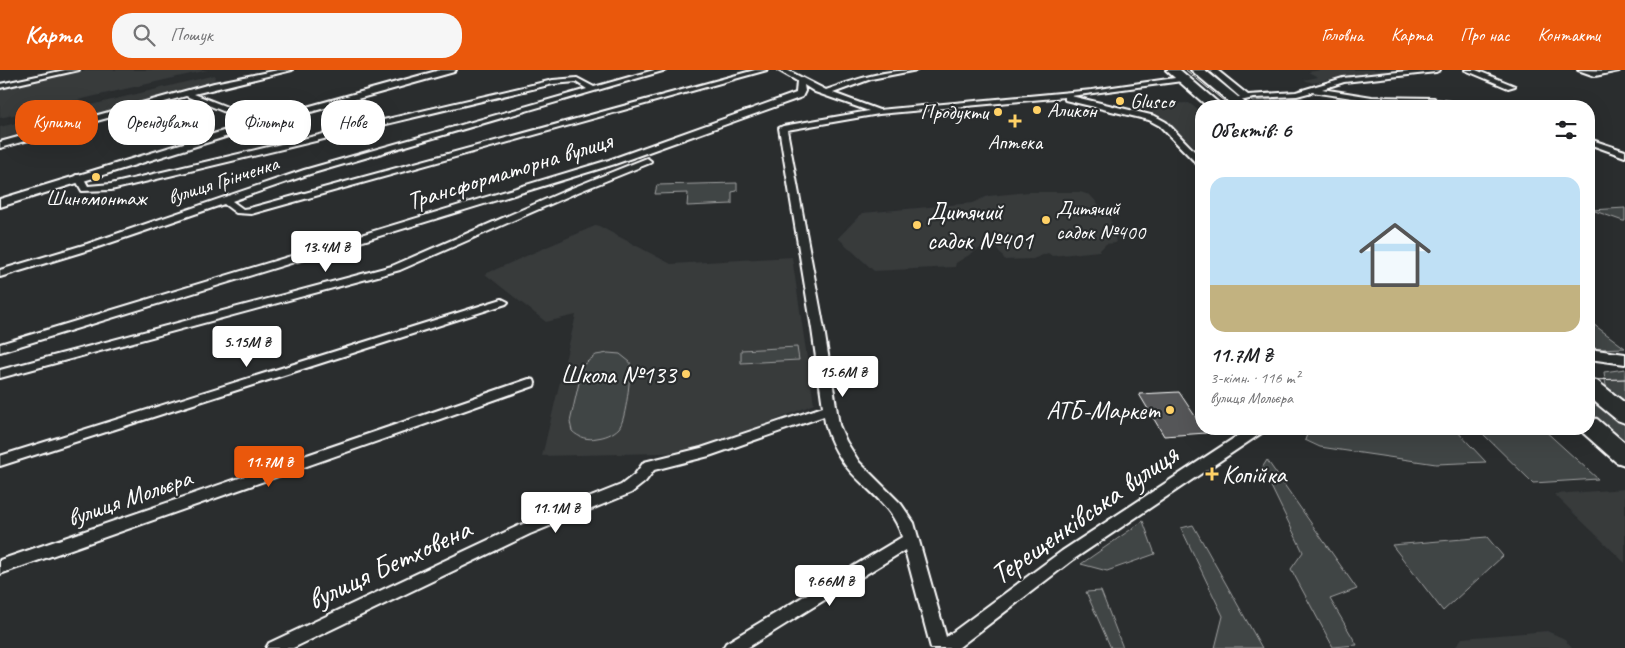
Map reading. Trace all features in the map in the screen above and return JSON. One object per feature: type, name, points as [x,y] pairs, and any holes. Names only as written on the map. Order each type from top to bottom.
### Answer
[{"type":"highway","points":[[1172,70],[1208,100]]},
{"type":"highway","points":[[1198,70],[1238,100]]},
{"type":"highway","points":[[1595,391],[1625,415]]},
{"type":"highway","points":[[1595,430],[1625,456]]},
{"type":"street","points":[[0,86],[74,70]]},
{"type":"street","points":[[0,145],[218,85],[288,70]]},
{"type":"street","points":[[311,109],[451,70]]},
{"type":"street","name":"вулиця Грінченка","points":[[0,274],[91,246],[225,199],[374,152],[662,70]]},
{"type":"street","points":[[225,199],[236,212],[251,212],[763,70]]},
{"type":"street","points":[[782,70],[800,82],[822,92],[880,112]]},
{"type":"street","name":"Трансформаторна вулиця","points":[[0,348],[612,162],[799,95],[822,92],[869,77],[913,70]]},
{"type":"street","points":[[1213,70],[1239,100]]},
{"type":"street","points":[[1245,100],[1254,96],[1296,94],[1343,80],[1436,70]]},
{"type":"street","points":[[1469,70],[1511,86]]},
{"type":"street","points":[[1582,70],[1595,74],[1615,71],[1613,70]]},
{"type":"street","points":[[940,648],[906,523],[896,508],[854,466],[839,442],[832,425],[783,128],[880,112],[1056,95],[1182,79]]},
{"type":"street","points":[[79,178],[85,188],[111,187],[553,82],[577,80],[593,90]]},
{"type":"street","points":[[799,95],[801,91],[800,82]]},
{"type":"street","points":[[1313,90],[1372,99],[1404,100]]},
{"type":"street","points":[[188,94],[225,109]]},
{"type":"street","points":[[1056,95],[1152,118],[1162,124],[1195,157]]},
{"type":"street","points":[[0,202],[225,134]]},
{"type":"street","points":[[1595,143],[1624,153]]},
{"type":"street","points":[[0,374],[396,268],[556,198],[647,161]]},
{"type":"street","points":[[0,460],[502,302]]},
{"type":"street","points":[[1595,355],[1625,360]]},
{"type":"street","points":[[1595,364],[1625,360]]},
{"type":"street","name":"вулиця Мольєра","points":[[0,567],[529,383]]},
{"type":"street","name":"вулиця Бетховена","points":[[275,648],[524,530],[626,489],[640,478],[649,466],[704,452],[830,409]]},
{"type":"street","name":"Терещенківська вулиця","points":[[945,648],[1068,555],[1249,435]]},
{"type":"street","points":[[732,648],[911,539]]},
{"type":"shaded area","points":[[86,70],[208,70],[78,100],[15,100],[15,115],[0,118],[0,88]]},
{"type":"shaded area","points":[[1321,70],[1401,70],[1338,77],[1313,83],[1304,80],[1318,77],[1308,72]]},
{"type":"shaded area","points":[[215,75],[214,84],[151,100],[112,100]]},
{"type":"shaded area","points":[[1302,98],[1305,100],[1268,100]]},
{"type":"shaded area","points":[[108,101],[108,111],[98,114],[98,103]]},
{"type":"shaded area","points":[[1189,103],[1195,108],[1195,147],[1161,116],[1156,116],[1143,104]]},
{"type":"shaded area","points":[[15,123],[15,135],[0,141],[0,127]]},
{"type":"shaded area","points":[[737,183],[737,191],[732,192],[732,204],[687,206],[688,193],[655,194],[657,185]]},
{"type":"shaded area","points":[[1028,192],[1080,192],[1090,195],[1108,214],[1113,226],[1116,243],[1106,244],[1099,251],[1052,256],[1048,253],[1033,259],[1005,260],[992,241],[956,263],[955,267],[874,271],[838,238],[862,213],[972,203],[988,196]]},
{"type":"shaded area","points":[[1625,208],[1625,221],[1595,211]]},
{"type":"shaded area","name":"Школа №133","points":[[597,225],[671,264],[792,257],[814,404],[700,452],[542,456],[576,315],[546,322],[485,274]]},
{"type":"shaded area","points":[[1595,326],[1625,348],[1595,348]]},
{"type":"shaded area","points":[[797,347],[799,360],[741,363],[741,350]]},
{"type":"shaded area","points":[[620,354],[630,362],[629,386],[624,416],[619,428],[612,434],[587,439],[572,431],[570,422],[583,365],[596,355]]},
{"type":"shaded area","points":[[1625,369],[1625,401],[1606,386],[1604,372]]},
{"type":"shaded area","points":[[1595,401],[1625,425],[1625,447],[1595,421]]},
{"type":"shaded area","points":[[1307,435],[1461,435],[1486,462],[1436,464],[1320,447],[1305,440]]},
{"type":"shaded area","points":[[1484,435],[1550,435],[1598,479],[1533,483]]},
{"type":"shaded area","points":[[1267,460],[1357,589],[1330,599],[1357,645],[1333,647],[1291,569],[1303,552],[1262,468]]},
{"type":"shaded area","points":[[1625,489],[1625,563],[1554,494]]},
{"type":"shaded area","points":[[1143,521],[1155,554],[1107,571],[1081,564]]},
{"type":"shaded area","points":[[1193,525],[1262,648],[1215,648],[1223,616],[1181,528]]},
{"type":"shaded area","points":[[1487,537],[1503,556],[1443,611],[1392,545]]},
{"type":"shaded area","points":[[1101,591],[1123,648],[1111,648],[1086,592]]},
{"type":"shaded area","points":[[1547,631],[1563,638],[1572,648],[1455,648],[1462,638]]},
{"type":"building","name":"АТБ-Маркет","points":[[1179,392],[1195,416],[1195,434],[1164,436],[1139,394]]},
{"type":"tram line","points":[[1186,70],[1223,100]]},
{"type":"tram line","points":[[1595,380],[1625,379]]},
{"type":"place","name":"Glusco","points":[[1120,101]]},
{"type":"place","name":"Аликон","points":[[1037,110]]},
{"type":"place","name":"Продукти","points":[[998,112]]},
{"type":"place","name":"Аптека","points":[[1015,121]]},
{"type":"place","name":"Шиномонтаж","points":[[96,177]]},
{"type":"place","name":"Дитячий садок №400","points":[[1046,220]]},
{"type":"place","name":"Дитячий садок №401","points":[[917,225]]},
{"type":"place","name":"Школа №133","points":[[686,374]]},
{"type":"place","name":"АТБ-Маркет","points":[[1170,410]]},
{"type":"place","name":"Копійка","points":[[1212,474]]}]
